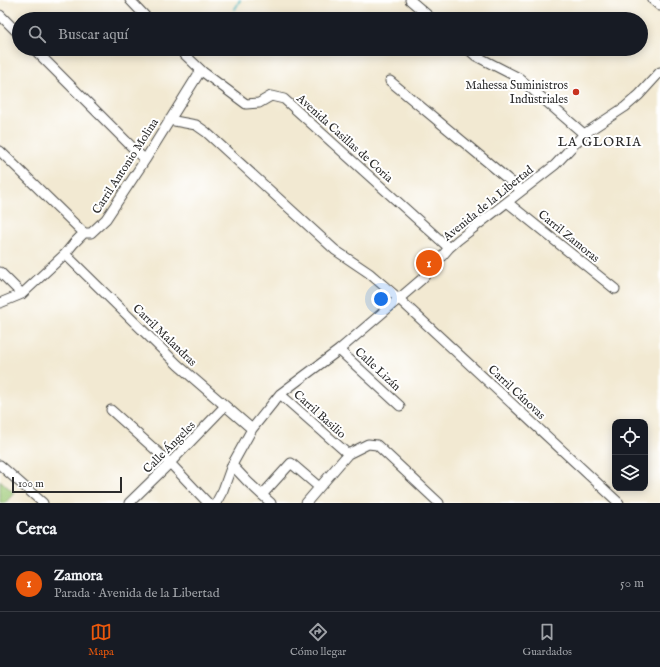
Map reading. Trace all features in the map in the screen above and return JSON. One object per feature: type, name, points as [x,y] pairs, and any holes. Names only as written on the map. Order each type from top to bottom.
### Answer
[{"type":"street","points":[[130,0],[141,12]]},
{"type":"street","points":[[410,0],[424,12]]},
{"type":"street","points":[[653,0],[660,6]]},
{"type":"street","points":[[0,15],[12,27]]},
{"type":"street","points":[[41,56],[145,160]]},
{"type":"street","name":"Avenida Casillas de Coria","points":[[186,56],[200,70],[246,104],[259,103],[271,96],[284,99],[449,248]]},
{"type":"street","points":[[476,56],[519,78],[584,134]]},
{"type":"street","name":"Carril Antonio Molina","points":[[0,303],[22,294],[65,254],[84,233],[91,233],[106,219],[145,160],[200,70]]},
{"type":"street","name":"Avenida de la Libertad","points":[[216,503],[223,490],[232,465],[252,429],[280,394],[339,350],[422,279],[449,248],[555,164],[584,134],[639,95],[660,72]]},
{"type":"street","points":[[390,81],[521,190]]},
{"type":"street","name":"Carril Cánovas","points":[[170,120],[196,125],[206,132],[335,250],[369,273],[398,298],[619,503]]},
{"type":"street","points":[[0,151],[84,233]]},
{"type":"street","name":"Carril Zamoras","points":[[507,202],[615,288]]},
{"type":"street","name":"Carril Malandras","points":[[65,254],[178,365],[252,429]]},
{"type":"street","points":[[0,272],[22,294]]},
{"type":"street","name":"Calle Lizán","points":[[339,350],[400,406]]},
{"type":"street","name":"Carril Basilio","points":[[280,394],[348,454],[368,444],[377,445],[439,503]]},
{"type":"street","name":"Calle Ángeles","points":[[129,503],[225,406]]},
{"type":"street","points":[[111,410],[170,463],[208,503]]},
{"type":"street","points":[[308,502],[348,454]]},
{"type":"street","points":[[262,494],[291,463],[319,487]]},
{"type":"street","points":[[0,465],[43,503]]},
{"type":"street","points":[[232,465],[271,503]]},
{"type":"green space","points":[[0,480],[14,493],[5,503],[0,503]]},
{"type":"waterway","points":[[235,9],[240,0]]},
{"type":"place","name":"Mahessa Suministros Industriales","points":[[576,92]]},
{"type":"place","name":"Zamora","points":[[429,263]]},
{"type":"district","name":"LA GLORIA","points":[[600,141]]}]
